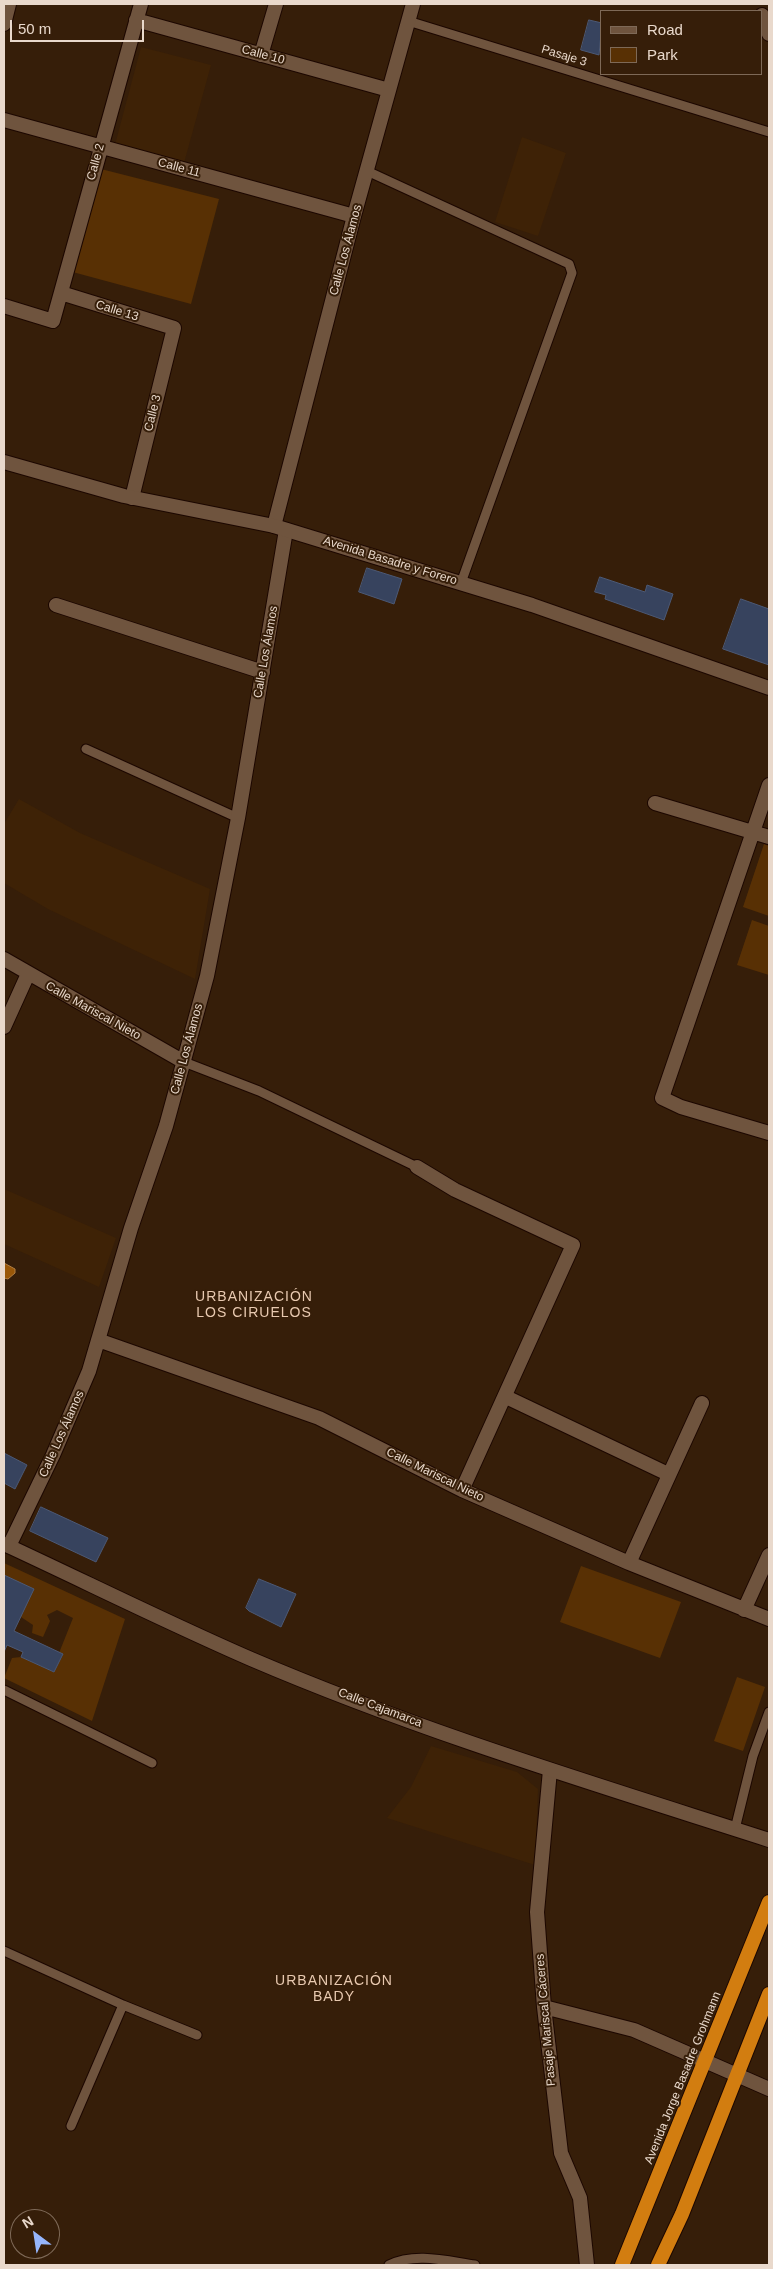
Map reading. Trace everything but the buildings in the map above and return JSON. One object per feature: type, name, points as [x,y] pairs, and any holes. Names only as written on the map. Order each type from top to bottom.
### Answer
[{"type":"highway","name":"Avenida Jorge Basadre Grohmann","points":[[622,2265],[769,1902]]},
{"type":"highway","points":[[658,2265],[682,2214],[769,1994]]},
{"type":"street","points":[[4,24],[10,4]]},
{"type":"street","name":"Calle 2","points":[[4,306],[53,321],[141,4]]},
{"type":"street","points":[[261,55],[276,4]]},
{"type":"street","name":"Calle Los Álamos","points":[[6,1545],[64,1430],[89,1371],[184,1062],[208,976],[263,672],[280,528],[354,216],[413,4]]},
{"type":"street","points":[[763,18],[769,34]]},
{"type":"street","name":"Calle 10","points":[[136,20],[389,90]]},
{"type":"street","name":"Calle 11","points":[[4,120],[354,216]]},
{"type":"street","name":"Calle 13","points":[[61,293],[174,328]]},
{"type":"street","name":"Calle 3","points":[[132,498],[174,328]]},
{"type":"street","name":"Avenida Basadre y Forero","points":[[4,462],[132,498],[280,528],[532,604],[769,688]]},
{"type":"street","points":[[56,605],[263,672]]},
{"type":"street","points":[[769,785],[662,1098],[681,1107],[769,1132]]},
{"type":"street","points":[[655,803],[769,837]]},
{"type":"street","name":"Calle Mariscal Nieto","points":[[4,959],[184,1062]]},
{"type":"street","points":[[4,1027],[28,974]]},
{"type":"street","points":[[417,1167],[455,1190],[573,1245],[506,1397],[462,1490]]},
{"type":"street","name":"Calle Mariscal Nieto","points":[[98,1340],[319,1418],[462,1490],[629,1562],[769,1619]]},
{"type":"street","points":[[506,1397],[668,1474]]},
{"type":"street","points":[[629,1562],[702,1403]]},
{"type":"street","name":"Calle Cajamarca","points":[[6,1545],[252,1659],[398,1716],[550,1770],[769,1840]]},
{"type":"street","points":[[744,1610],[769,1555]]},
{"type":"street","name":"Pasaje Mariscal Cáceres","points":[[550,1770],[537,1912],[544,2007],[561,2153],[580,2198],[587,2265]]},
{"type":"street","points":[[544,2007],[634,2030],[769,2089]]},
{"type":"lane","name":"Pasaje 3","points":[[408,21],[769,132]]},
{"type":"lane","points":[[367,171],[569,264],[572,273],[461,583]]},
{"type":"lane","points":[[86,749],[238,818]]},
{"type":"lane","points":[[184,1062],[259,1091],[417,1167]]},
{"type":"lane","points":[[4,1690],[152,1763]]},
{"type":"lane","points":[[735,1829],[753,1756],[769,1712]]},
{"type":"lane","points":[[4,1951],[123,2005],[197,2035]]},
{"type":"lane","points":[[71,2126],[123,2005]]},
{"type":"lane","points":[[389,2265],[399,2260],[429,2258],[474,2265]]},
{"type":"shaded area","points":[[141,47],[211,65],[181,174],[112,156]]},
{"type":"shaded area","points":[[522,137],[566,153],[538,236],[495,222]]},
{"type":"shaded area","points":[[19,799],[80,833],[210,889],[195,979],[48,909],[4,883],[4,824]]},
{"type":"shaded area","points":[[4,1189],[116,1238],[99,1287],[4,1244]]},
{"type":"shaded area","points":[[4,1263],[15,1269],[15,1273],[8,1279],[4,1278]]},
{"type":"shaded area","points":[[431,1746],[517,1772],[538,1789],[535,1865],[387,1818],[411,1787]]},
{"type":"green space","points":[[97,168],[219,199],[191,304],[69,271]]},
{"type":"green space","points":[[764,844],[769,846],[769,916],[743,907]]},
{"type":"green space","points":[[752,920],[769,926],[769,975],[737,965]]},
{"type":"green space","points":[[4,1563],[125,1619],[92,1721],[4,1678],[12,1658],[21,1657],[54,1672],[63,1655],[59,1653],[73,1618],[57,1610],[47,1615],[50,1621],[43,1637],[32,1633],[33,1625],[21,1617],[7,1577],[4,1583]]},
{"type":"green space","points":[[581,1566],[681,1602],[660,1658],[560,1622]]},
{"type":"green space","points":[[737,1677],[765,1687],[743,1751],[714,1741]]},
{"type":"district","name":"URBANIZACIÓN LOS CIRUELOS","points":[[254,1305]]},
{"type":"district","name":"URBANIZACIÓN BADY","points":[[334,1989]]}]
